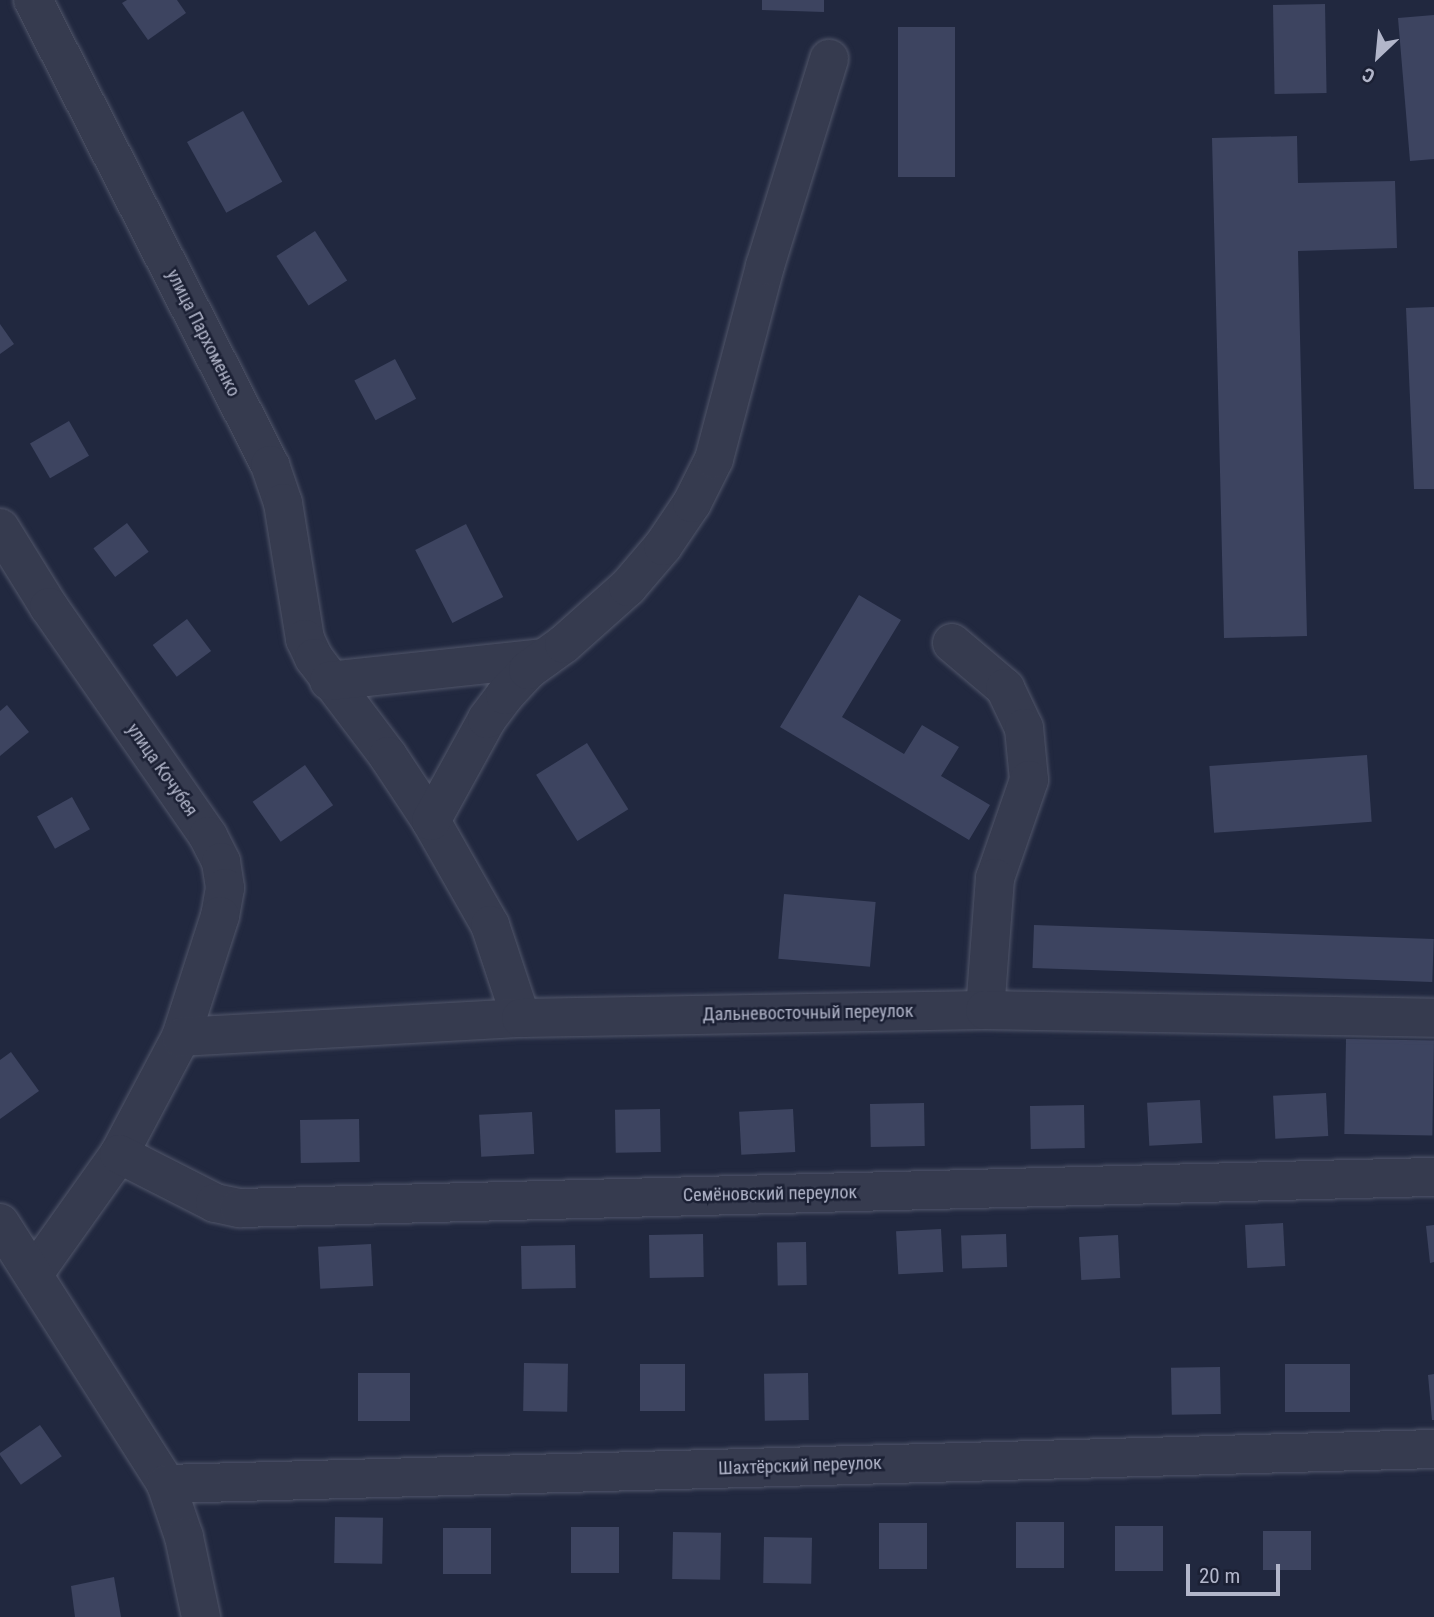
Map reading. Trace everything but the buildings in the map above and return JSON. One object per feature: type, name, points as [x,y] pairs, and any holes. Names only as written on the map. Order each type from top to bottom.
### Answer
[{"type":"street","name":"улица Пархоменко","points":[[33,0],[270,465],[283,503],[305,639],[329,681],[388,756],[430,821],[490,925],[521,1018]]},
{"type":"street","points":[[430,821],[487,719],[528,670],[628,587],[663,546],[692,503],[714,459],[765,266],[829,59]]},
{"type":"street","name":"улица Кочубея","points":[[0,528],[49,607],[208,836],[220,862],[225,888],[220,916],[181,1037],[119,1154],[33,1275]]},
{"type":"street","points":[[952,643],[1005,688],[1024,728],[1029,780],[995,878],[985,1010]]},
{"type":"street","points":[[329,681],[545,658]]},
{"type":"street","name":"Дальневосточный переулок","points":[[181,1037],[521,1018],[985,1010],[1434,1018]]},
{"type":"street","name":"Семёновский переулок","points":[[119,1154],[215,1203],[239,1208],[1434,1177]]},
{"type":"street","points":[[0,1223],[166,1484],[184,1537],[201,1617]]},
{"type":"street","name":"Шахтёрский переулок","points":[[166,1484],[1434,1448]]}]
